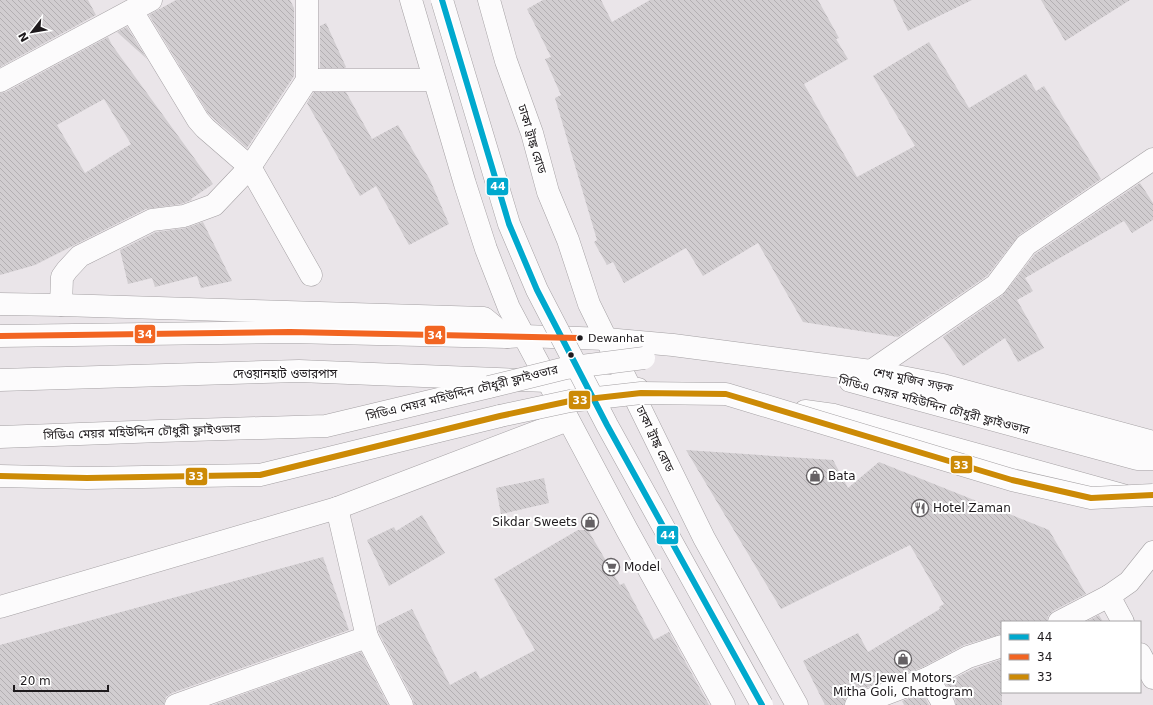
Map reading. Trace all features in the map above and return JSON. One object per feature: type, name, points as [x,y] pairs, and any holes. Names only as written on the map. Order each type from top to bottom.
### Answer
[{"type":"main road","points":[[61,305],[62,277],[80,256],[152,220],[184,216],[214,204],[250,167],[307,80],[307,0]]},
{"type":"main road","points":[[411,0],[465,184],[486,249],[509,308],[516,336],[547,381],[627,530],[724,705]]},
{"type":"main road","points":[[442,0],[508,224],[537,290],[607,425],[762,705]]},
{"type":"main road","name":"ঢাকা ট্রাঙ্ক রোড","points":[[489,0],[506,61],[532,133],[548,192],[568,240],[589,304],[704,538],[797,705]]},
{"type":"main road","points":[[0,81],[142,5],[198,120],[205,128],[250,167],[311,275]]},
{"type":"main road","points":[[307,80],[434,80]]},
{"type":"main road","points":[[871,371],[996,285],[1026,245],[1153,159]]},
{"type":"main road","points":[[0,304],[484,318],[516,336]]},
{"type":"main road","points":[[0,336],[290,332],[516,336]]},
{"type":"main road","name":"শেখ মুজিব সড়ক","points":[[516,336],[606,339],[673,344],[871,371],[943,385],[1153,442]]},
{"type":"main road","name":"সিডিএ মেয়র মহিউদ্দিন চৌধুরী ফ্লাইওভার","points":[[0,437],[160,430],[326,426],[566,368],[644,358],[743,362],[860,383],[1137,460],[1153,459]]},
{"type":"main road","name":"দেওয়ানহাট ওভারপাস","points":[[0,380],[299,372],[570,381],[630,388]]},
{"type":"main road","points":[[630,388],[834,415],[1153,503]]},
{"type":"main road","points":[[0,476],[87,478],[260,475],[500,416],[570,401],[641,393],[726,394],[1019,481],[1091,498],[1153,496]]},
{"type":"main road","points":[[0,607],[337,508],[568,420]]},
{"type":"main road","points":[[337,508],[367,637],[402,705]]},
{"type":"main road","points":[[1061,621],[1109,596],[1129,582],[1153,552]]},
{"type":"main road","points":[[1109,596],[1122,621]]},
{"type":"main road","points":[[176,705],[367,637]]},
{"type":"main road","points":[[856,705],[928,678],[968,657],[1001,646]]},
{"type":"main road","points":[[1141,656],[1153,678]]},
{"type":"main road","points":[[928,678],[944,705]]},
{"type":"building","points":[[0,0],[88,0],[96,15],[0,67]]},
{"type":"building","points":[[176,0],[290,0],[294,8],[294,76],[247,148],[208,113],[149,15]]},
{"type":"building","points":[[543,0],[601,0],[612,22],[650,0],[818,0],[839,38],[836,39],[848,59],[804,84],[857,177],[915,146],[873,76],[929,42],[969,108],[1026,74],[1036,91],[1044,86],[1101,179],[1019,235],[987,276],[898,337],[803,322],[758,243],[703,276],[686,248],[624,283],[613,262],[607,265],[594,242],[597,240],[555,98],[561,95],[545,59],[551,57],[527,9]]},
{"type":"building","points":[[893,0],[972,0],[908,31]]},
{"type":"building","points":[[1041,0],[1130,0],[1065,41]]},
{"type":"building","points":[[326,23],[346,67],[345,68],[320,68],[320,26]]},
{"type":"building","points":[[127,27],[147,59],[117,32]]},
{"type":"building","points":[[108,37],[112,45],[213,184],[191,199],[192,200],[181,204],[146,209],[35,265],[0,275],[0,93],[6,92]],"holes":[[[104,99],[131,144],[85,173],[57,125]]]},
{"type":"building","points":[[314,92],[346,92],[372,139],[398,125],[430,180],[449,224],[409,245],[376,186],[360,196],[307,103]]},
{"type":"building","points":[[1140,183],[1153,203],[1153,220],[1132,233],[1124,221],[1025,278],[1033,291],[1017,300],[1044,348],[1018,362],[1005,338],[963,366],[943,337],[1003,295],[1035,254]]},
{"type":"building","points":[[203,222],[232,281],[201,288],[197,276],[155,287],[152,278],[128,284],[120,250],[156,232],[186,228]]},
{"type":"building","points":[[686,450],[833,460],[848,488],[879,462],[1049,530],[1086,594],[1053,611],[1048,616],[1047,621],[1001,621],[1001,634],[964,645],[923,667],[852,693],[846,697],[844,705],[825,705],[803,661],[858,633],[868,652],[940,609],[939,607],[944,604],[910,545],[781,609]]},
{"type":"building","points":[[544,478],[549,503],[501,514],[496,488]]},
{"type":"building","points":[[422,515],[445,553],[389,586],[367,540],[394,527],[396,531]]},
{"type":"building","points":[[578,530],[588,530],[620,585],[624,583],[654,640],[669,632],[709,705],[414,705],[413,699],[379,633],[377,626],[412,609],[450,685],[476,671],[480,679],[535,650],[494,579]]},
{"type":"building","points":[[323,557],[349,630],[172,693],[166,697],[164,705],[0,705],[0,645]]},
{"type":"building","points":[[1099,615],[1102,621],[1088,621]]},
{"type":"building","points":[[361,652],[388,705],[213,705]]},
{"type":"building","points":[[1001,659],[1002,705],[956,705],[955,699],[945,683],[973,669]]},
{"type":"building","points":[[923,693],[929,705],[904,705],[902,701]]},
{"type":"transit line","name":"44","points":[[442,0],[509,224],[537,290],[607,425],[762,705]]},
{"type":"transit line","name":"34","points":[[0,336],[290,332],[580,338]]},
{"type":"transit line","name":"33","points":[[0,476],[87,478],[260,475],[500,416],[570,401],[641,393],[726,394],[1012,480],[1091,498],[1153,495]]},
{"type":"place","name":"Dewanhat","points":[[580,338]]},
{"type":"place","name":"Bata","points":[[815,476]]},
{"type":"place","name":"Hotel Zaman","points":[[920,508]]},
{"type":"place","name":"Sikdar Sweets","points":[[590,522]]},
{"type":"place","name":"Model","points":[[611,567]]},
{"type":"place","name":"M/S Jewel Motors, Mitha Goli, Chattogram","points":[[903,659]]}]
